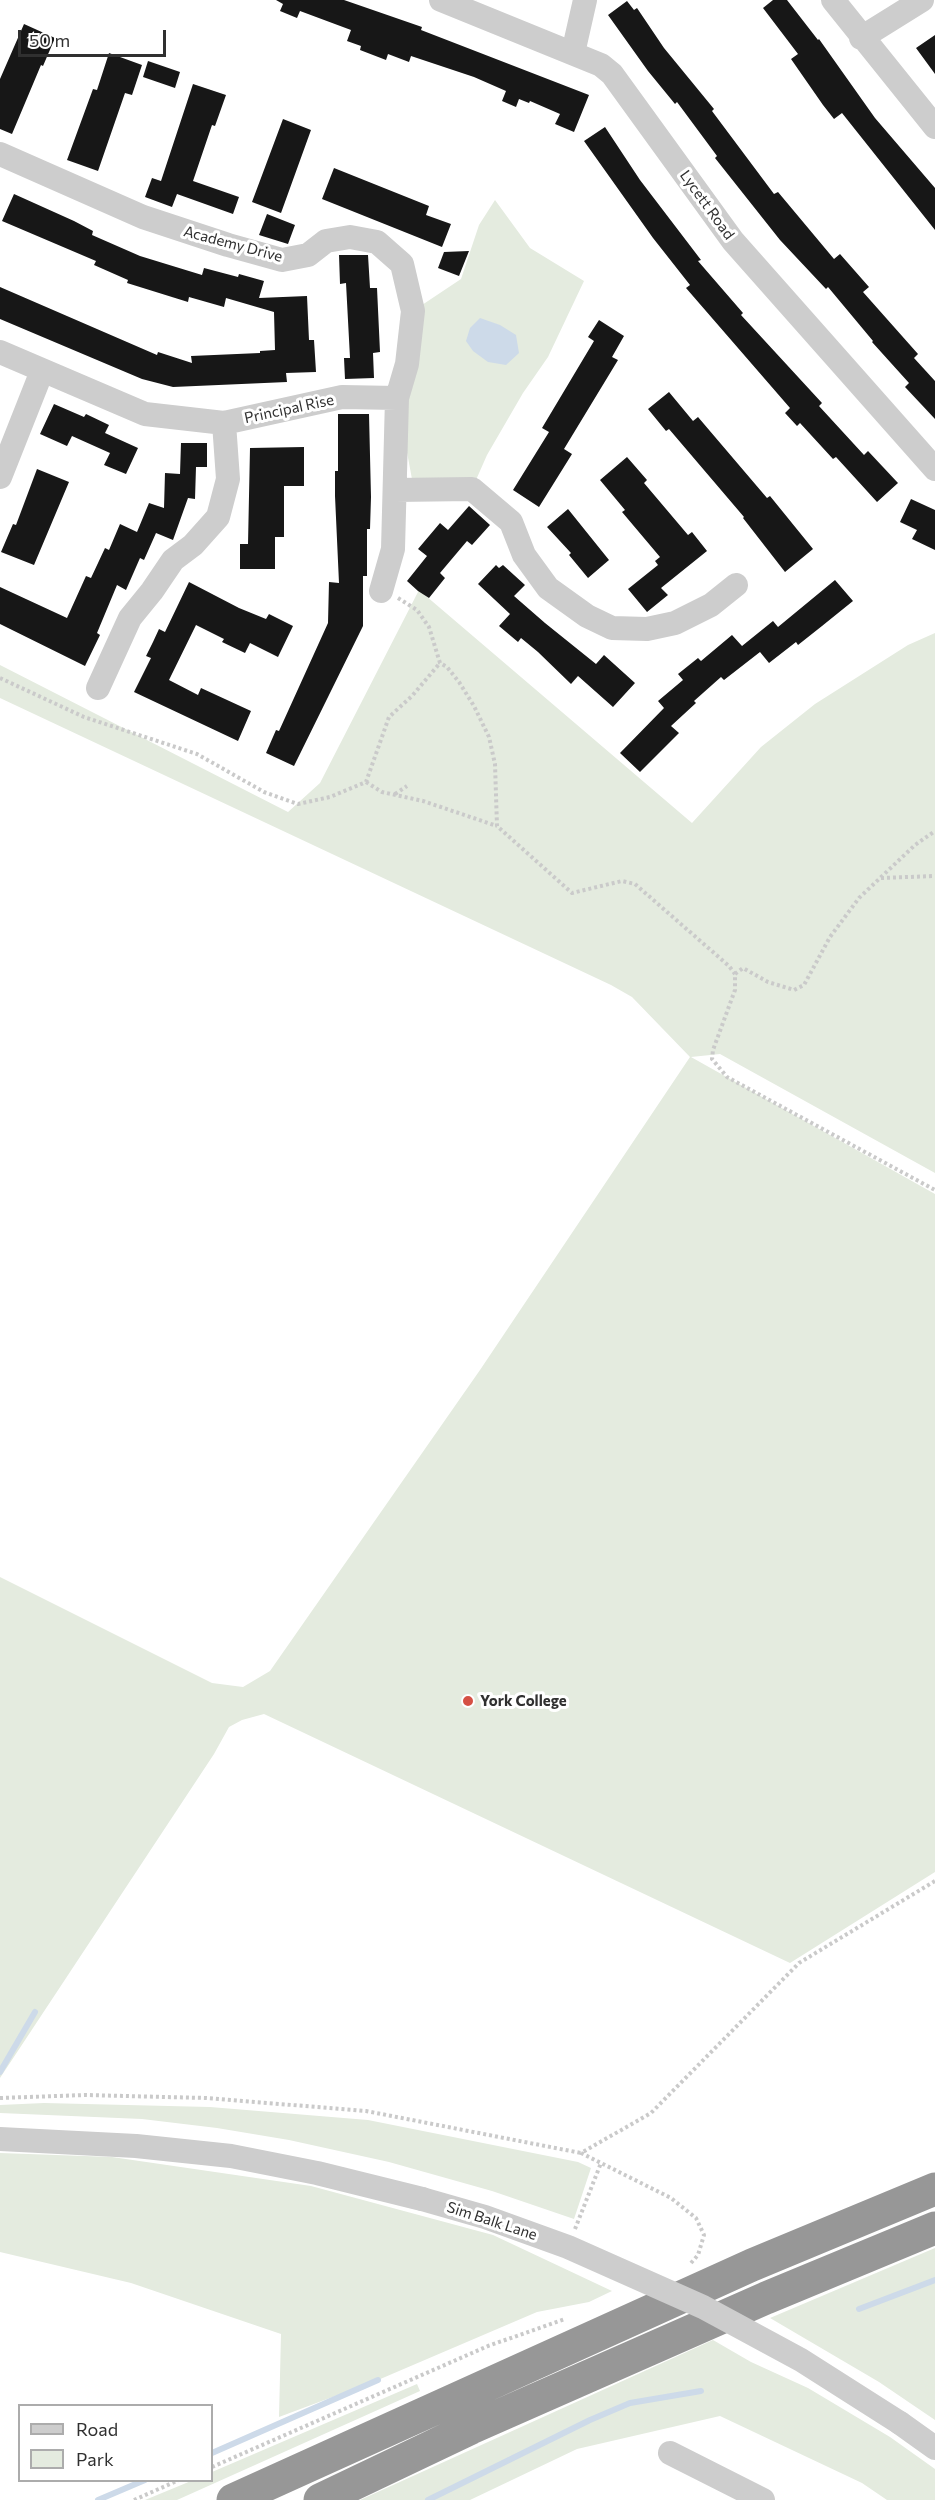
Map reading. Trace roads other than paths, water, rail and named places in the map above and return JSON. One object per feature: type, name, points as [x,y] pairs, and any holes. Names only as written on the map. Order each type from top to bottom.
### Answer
[{"type":"highway","points":[[233,2500],[753,2265],[935,2189]]},
{"type":"highway","points":[[320,2500],[492,2418],[766,2298],[935,2228]]},
{"type":"street","name":"Lycett Road","points":[[441,0],[601,65],[612,74],[733,241],[902,435],[935,469]]},
{"type":"street","points":[[573,53],[585,0]]},
{"type":"street","points":[[833,0],[861,38],[935,127]]},
{"type":"street","points":[[861,38],[922,0]]},
{"type":"street","name":"Academy Drive","points":[[0,154],[144,217],[282,260],[308,255],[326,242],[350,237],[376,242],[402,264],[413,311],[407,364],[397,398]]},
{"type":"street","name":"Principal Rise","points":[[0,352],[145,414],[224,423],[342,397],[397,398]]},
{"type":"street","points":[[0,477],[42,371]]},
{"type":"street","points":[[381,591],[393,549],[397,398]]},
{"type":"street","points":[[98,688],[130,618],[173,560],[193,545],[218,517],[228,479],[224,423]]},
{"type":"street","points":[[395,490],[472,489],[512,522],[524,555],[548,588],[587,616],[612,628],[647,629],[675,623],[711,605],[736,585]]},
{"type":"street","name":"Sim Balk Lane","points":[[0,2139],[127,2145],[231,2156],[317,2173],[485,2217],[568,2247],[703,2307],[801,2360],[935,2448]]},
{"type":"street","points":[[670,2453],[763,2500]]},
{"type":"water","points":[[480,318],[500,325],[516,335],[519,353],[506,365],[488,362],[473,351],[466,341],[470,328]]},
{"type":"waterway","points":[[0,2072],[35,2012]]},
{"type":"waterway","points":[[859,2309],[935,2280]]},
{"type":"waterway","points":[[213,2453],[378,2380]]},
{"type":"waterway","points":[[428,2500],[590,2420],[630,2403],[701,2391]]},
{"type":"waterway","points":[[98,2500],[140,2482]]},
{"type":"place","name":"York College","points":[[468,1701]]}]
